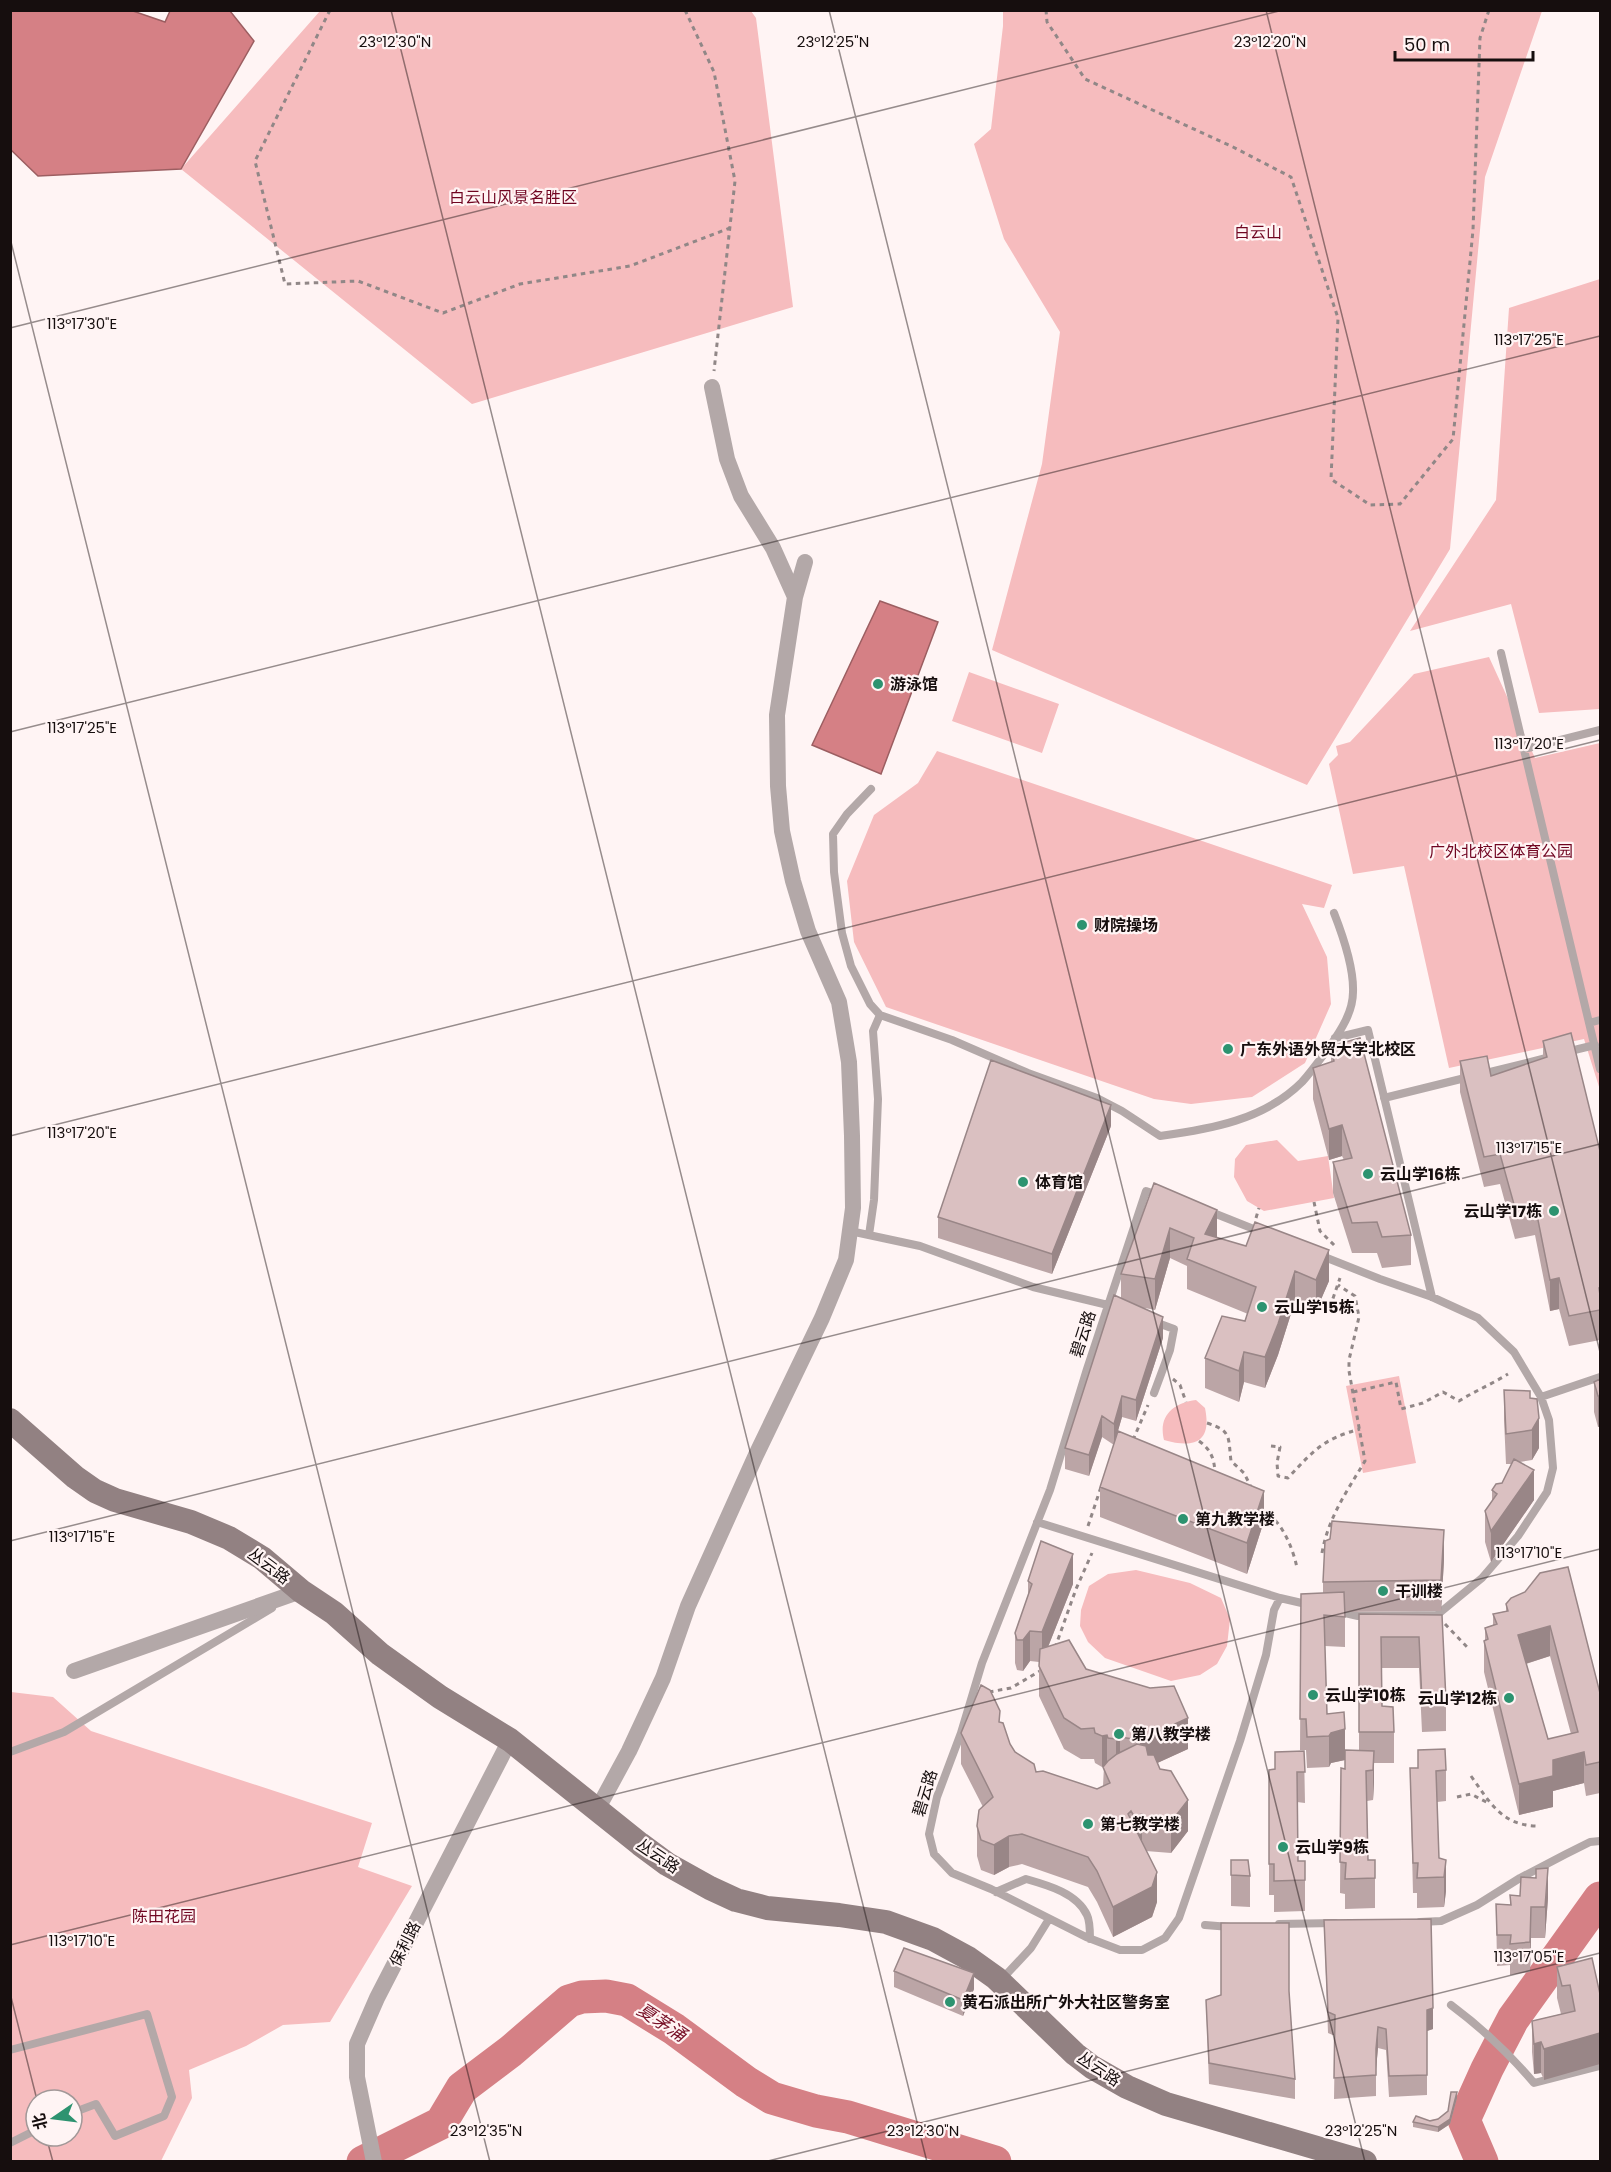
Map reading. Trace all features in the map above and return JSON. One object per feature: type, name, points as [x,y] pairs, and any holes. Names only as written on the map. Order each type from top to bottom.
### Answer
[{"type":"street","points":[[712,387],[727,459],[741,496],[773,548],[795,597]]},
{"type":"street","points":[[597,1810],[629,1751],[663,1678],[688,1606],[756,1455],[822,1318],[846,1260],[853,1197],[849,1062],[838,1002],[808,931],[793,881],[782,831],[778,786],[777,715],[795,597],[805,562]]},
{"type":"street","name":"丛云路","points":[[10,1420],[75,1477],[95,1491],[115,1500],[191,1522],[230,1538],[262,1558],[300,1591],[334,1613],[380,1654],[440,1697],[510,1740],[666,1864],[736,1900],[767,1908],[886,1922],[933,1939],[969,1958],[1000,1981],[1075,2054],[1092,2067],[1127,2087],[1166,2104],[1365,2162]]},
{"type":"street","points":[[74,1671],[300,1591]]},
{"type":"street","name":"保利路","points":[[374,2162],[357,2077],[357,2044],[377,1998],[510,1740]]},
{"type":"lane","points":[[1501,653],[1600,1069]]},
{"type":"lane","points":[[1524,748],[1600,730]]},
{"type":"lane","points":[[871,789],[847,814],[833,834],[834,872],[842,933],[851,966],[870,1004],[880,1015],[952,1040],[1028,1073],[1097,1098],[1160,1136],[1234,1123],[1264,1109],[1301,1082],[1335,1038],[1348,1016],[1353,993],[1346,945],[1334,913]]},
{"type":"lane","points":[[869,1234],[874,1200],[878,1099],[873,1031],[880,1015]]},
{"type":"lane","points":[[1589,1023],[1600,1020]]},
{"type":"lane","points":[[1335,1038],[1368,1029],[1432,1297]]},
{"type":"lane","points":[[1384,1098],[1595,1045]]},
{"type":"lane","name":"碧云路","points":[[1280,1598],[1274,1610],[1266,1655],[1240,1741],[1179,1918],[1165,1938],[1142,1950],[1120,1950],[1090,1939],[996,1892],[952,1873],[934,1854],[928,1834],[937,1797],[962,1733],[982,1662],[1050,1490],[1146,1191],[1211,1212],[1432,1297],[1478,1318],[1514,1352],[1541,1397],[1549,1420],[1552,1468],[1546,1492],[1518,1536],[1482,1578],[1437,1615]]},
{"type":"lane","points":[[850,1231],[920,1246],[1033,1287],[1123,1310]]},
{"type":"lane","points":[[1142,1317],[1174,1329],[1170,1350],[1154,1393]]},
{"type":"lane","points":[[1541,1397],[1600,1377]]},
{"type":"lane","points":[[1037,1522],[1280,1598],[1358,1616],[1437,1615]]},
{"type":"lane","points":[[10,1752],[64,1732],[300,1591]]},
{"type":"lane","points":[[1412,1922],[1441,1921],[1477,1905],[1520,1878],[1590,1842],[1600,1841]]},
{"type":"lane","points":[[996,1892],[1026,1879],[1049,1885],[1074,1899],[1088,1916],[1090,1939]]},
{"type":"lane","points":[[1000,1981],[1031,1948],[1049,1919]]},
{"type":"lane","points":[[1269,1925],[1348,1923]]},
{"type":"lane","points":[[1205,1925],[1235,1927]]},
{"type":"lane","points":[[1451,2005],[1487,2032],[1534,2083],[1600,2066]]},
{"type":"lane","points":[[10,2050],[147,2014],[172,2097],[165,2116],[115,2136],[96,2104],[84,2108]]},
{"type":"lane","points":[[10,2143],[24,2136]]},
{"type":"path","points":[[330,10],[255,161],[285,284],[358,281],[443,313],[520,284],[630,266],[730,228]]},
{"type":"path","points":[[685,10],[714,72],[735,181],[712,387]]},
{"type":"path","points":[[1046,10],[1047,22],[1085,79],[1233,147],[1291,177],[1338,318],[1331,479],[1370,505],[1400,504],[1453,439],[1473,230],[1480,38],[1489,10]]},
{"type":"path","points":[[1314,1202],[1320,1231],[1337,1248],[1344,1265],[1330,1307]]},
{"type":"path","points":[[1322,1553],[1324,1540],[1336,1508],[1365,1461],[1349,1371],[1349,1360],[1359,1317],[1355,1296],[1338,1285]]},
{"type":"path","points":[[1161,1372],[1180,1385],[1185,1402]]},
{"type":"path","points":[[1353,1392],[1396,1382],[1401,1409],[1423,1403],[1443,1392],[1459,1401],[1508,1374]]},
{"type":"path","points":[[1132,1443],[1154,1393]]},
{"type":"path","points":[[1207,1423],[1226,1432],[1231,1445],[1231,1461],[1244,1473],[1257,1495]]},
{"type":"path","points":[[1271,1446],[1280,1446],[1278,1476],[1288,1478],[1313,1450],[1330,1439],[1360,1429]]},
{"type":"path","points":[[1199,1441],[1208,1448],[1214,1461],[1215,1480]]},
{"type":"path","points":[[1085,1537],[1105,1478]]},
{"type":"path","points":[[1260,1502],[1262,1511]]},
{"type":"path","points":[[1252,1507],[1262,1511],[1277,1524],[1288,1541],[1297,1568]]},
{"type":"path","points":[[1054,1650],[1076,1589],[1098,1541]]},
{"type":"path","points":[[1437,1615],[1469,1649]]},
{"type":"path","points":[[973,1695],[1011,1688],[1040,1672],[1044,1664]]},
{"type":"path","points":[[1471,1776],[1501,1814],[1524,1825],[1536,1826]]},
{"type":"path","points":[[1457,1797],[1471,1794],[1491,1804]]},
{"type":"green space","name":"白云山风景名胜区","points":[[320,11],[751,11],[756,18],[793,307],[472,404],[181,169]]},
{"type":"green space","name":"白云山","points":[[1003,11],[1542,11],[1485,177],[1450,549],[1307,785],[992,650],[1042,464],[1060,332],[1004,239],[974,144],[991,129]]},
{"type":"green space","points":[[1600,279],[1600,709],[1539,713],[1511,604],[1410,631],[1496,500],[1509,308]]},
{"type":"green space","name":"广外北校区体育公园","points":[[1489,657],[1535,758],[1600,743],[1600,1090],[1584,1039],[1449,1068],[1404,866],[1353,874],[1329,764],[1338,755],[1336,746],[1350,742],[1414,674]]},
{"type":"green space","points":[[969,672],[1059,704],[1042,753],[952,721]]},
{"type":"green space","name":"财院操场","points":[[937,751],[1332,885],[1324,908],[1302,904],[1327,957],[1331,1004],[1305,1063],[1252,1097],[1191,1104],[1154,1099],[886,1007],[854,942],[847,881],[874,815],[918,783]]},
{"type":"green space","points":[[1277,1140],[1298,1161],[1328,1156],[1334,1198],[1264,1211],[1247,1201],[1234,1177],[1235,1159],[1246,1145]]},
{"type":"green space","points":[[1399,1376],[1416,1463],[1363,1473],[1346,1386]]},
{"type":"green space","points":[[1196,1400],[1205,1408],[1207,1420],[1206,1429],[1199,1440],[1184,1444],[1164,1440],[1163,1424],[1169,1412],[1180,1404]]},
{"type":"green space","points":[[1136,1570],[1190,1583],[1221,1598],[1230,1619],[1227,1646],[1217,1664],[1200,1675],[1171,1681],[1105,1658],[1088,1642],[1080,1626],[1081,1610],[1089,1586],[1108,1574]]},
{"type":"green space","name":"陈田花园","points":[[11,1692],[53,1697],[91,1731],[372,1823],[358,1867],[412,1886],[330,2022],[283,2025],[246,2046],[189,2070],[192,2098],[161,2161],[11,2162]]},
{"type":"shaded area","points":[[10,11],[133,11],[165,22],[170,11],[230,11],[254,41],[181,169],[38,176],[11,150]]},
{"type":"shaded area","name":"游泳馆","points":[[880,601],[938,622],[881,774],[812,745]]},
{"type":"building","name":"云山学17栋","points":[[1571,1033],[1600,1151],[1600,1310],[1569,1316],[1559,1278],[1550,1280],[1535,1205],[1515,1208],[1500,1154],[1484,1157],[1460,1061],[1487,1056],[1491,1076],[1547,1057],[1543,1041]]},
{"type":"building","name":"云山学16栋","points":[[1360,1038],[1411,1235],[1382,1237],[1377,1222],[1352,1223],[1333,1162],[1352,1158],[1342,1125],[1329,1129],[1313,1068],[1334,1061],[1331,1046]]},
{"type":"building","name":"体育馆","points":[[991,1060],[1111,1105],[1052,1254],[938,1217]]},
{"type":"building","points":[[1154,1183],[1217,1210],[1205,1234],[1246,1246],[1255,1222],[1329,1250],[1316,1280],[1295,1271],[1265,1357],[1244,1352],[1239,1371],[1205,1358],[1222,1316],[1245,1321],[1256,1287],[1187,1259],[1194,1238],[1170,1228],[1155,1279],[1121,1274]]},
{"type":"building","points":[[1114,1295],[1163,1317],[1136,1400],[1122,1396],[1114,1424],[1102,1416],[1089,1455],[1065,1448]]},
{"type":"building","points":[[1600,1379],[1600,1396],[1598,1396],[1594,1382]]},
{"type":"building","points":[[1504,1390],[1530,1391],[1530,1398],[1537,1399],[1539,1418],[1532,1430],[1506,1434]]},
{"type":"building","points":[[1118,1431],[1264,1491],[1247,1543],[1100,1487]]},
{"type":"building","points":[[1514,1459],[1534,1470],[1491,1531],[1485,1511],[1497,1494],[1492,1490],[1496,1484],[1502,1483]]},
{"type":"building","points":[[1332,1521],[1444,1530],[1441,1580],[1323,1582],[1325,1541],[1330,1539]]},
{"type":"building","points":[[1041,1541],[1073,1554],[1042,1632],[1030,1631],[1023,1640],[1017,1640],[1015,1633],[1032,1584],[1028,1581]]},
{"type":"building","name":"云山学12栋","points":[[1568,1567],[1600,1693],[1600,1762],[1586,1765],[1584,1752],[1553,1760],[1553,1776],[1519,1784],[1484,1641],[1488,1639],[1485,1628],[1497,1624],[1493,1614],[1508,1611],[1506,1604],[1511,1598],[1525,1592],[1540,1573]],"holes":[[[1550,1626],[1578,1732],[1548,1739],[1518,1635]]]},
{"type":"building","name":"云山学10栋","points":[[1344,1592],[1345,1617],[1324,1615],[1327,1714],[1344,1712],[1345,1729],[1331,1733],[1329,1736],[1307,1737],[1306,1719],[1300,1719],[1301,1594]]},
{"type":"building","points":[[1359,1614],[1442,1615],[1446,1701],[1422,1701],[1419,1637],[1381,1637],[1382,1706],[1393,1707],[1394,1732],[1359,1732]]},
{"type":"building","points":[[1069,1640],[1086,1669],[1150,1688],[1174,1686],[1188,1718],[1140,1740],[1108,1738],[1107,1735],[1102,1736],[1095,1733],[1094,1728],[1081,1729],[1064,1718],[1039,1666],[1040,1649]]},
{"type":"building","name":"第七教学楼","points":[[981,1685],[990,1690],[1000,1711],[999,1722],[1003,1723],[1015,1752],[1034,1764],[1036,1772],[1043,1771],[1097,1789],[1110,1783],[1103,1767],[1108,1761],[1137,1744],[1146,1746],[1148,1755],[1154,1755],[1160,1769],[1171,1771],[1188,1800],[1171,1822],[1146,1820],[1142,1814],[1134,1816],[1131,1811],[1128,1814],[1157,1872],[1152,1887],[1113,1907],[1088,1857],[1022,1834],[1009,1836],[994,1845],[981,1840],[977,1826],[979,1810],[993,1797],[961,1733]]},
{"type":"building","points":[[1445,1749],[1446,1770],[1436,1771],[1439,1858],[1446,1860],[1444,1877],[1417,1878],[1418,1863],[1413,1863],[1410,1768],[1418,1768],[1418,1750]]},
{"type":"building","points":[[1345,1750],[1374,1751],[1373,1770],[1366,1771],[1368,1860],[1375,1860],[1375,1878],[1345,1879],[1346,1863],[1340,1862],[1341,1768],[1345,1769]]},
{"type":"building","name":"云山学9栋","points":[[1304,1751],[1305,1772],[1297,1772],[1298,1861],[1305,1861],[1305,1880],[1274,1881],[1274,1864],[1269,1864],[1269,1770],[1275,1769],[1275,1752]]},
{"type":"building","points":[[1231,1860],[1248,1860],[1250,1876],[1231,1875]]},
{"type":"building","points":[[1548,1868],[1545,1907],[1531,1907],[1530,1942],[1510,1944],[1511,1935],[1497,1935],[1496,1904],[1511,1905],[1510,1895],[1520,1896],[1521,1877],[1536,1878],[1536,1869]]},
{"type":"building","points":[[1431,1919],[1433,2008],[1427,2010],[1427,2075],[1389,2076],[1386,2029],[1378,2027],[1376,2075],[1334,2078],[1335,2015],[1328,2012],[1324,1920]]},
{"type":"building","points":[[1221,1923],[1289,1923],[1289,1991],[1295,2079],[1209,2063],[1206,2000],[1221,1995]]},
{"type":"building","points":[[904,1948],[974,1973],[963,2000],[894,1971]]},
{"type":"building","points":[[1592,1958],[1600,1994],[1600,2033],[1544,2049],[1541,2042],[1534,2044],[1532,2021],[1575,2011],[1570,1985],[1562,1986],[1557,1967]]},
{"type":"building","points":[[1451,2092],[1457,2092],[1450,2119],[1438,2127],[1413,2122],[1416,2116],[1430,2121],[1438,2119],[1448,2111]]},
{"type":"waterway","points":[[1482,2162],[1464,2120],[1513,2019],[1600,1898]]},
{"type":"waterway","name":"夏茅涌","points":[[363,2162],[441,2123],[462,2088],[511,2051],[569,2001],[582,1997],[606,1996],[627,2000],[674,2029],[746,2082],[772,2098],[816,2111],[848,2117],[995,2162]]},
{"type":"place","name":"游泳馆","points":[[878,684]]},
{"type":"place","name":"财院操场","points":[[1082,925]]},
{"type":"place","name":"广东外语外贸大学北校区","points":[[1228,1049]]},
{"type":"place","name":"云山学16栋","points":[[1368,1174]]},
{"type":"place","name":"体育馆","points":[[1023,1182]]},
{"type":"place","name":"云山学17栋","points":[[1554,1211]]},
{"type":"place","name":"云山学15栋","points":[[1262,1307]]},
{"type":"place","name":"第九教学楼","points":[[1183,1519]]},
{"type":"place","name":"干训楼","points":[[1383,1591]]},
{"type":"place","name":"云山学10栋","points":[[1313,1695]]},
{"type":"place","name":"云山学12栋","points":[[1509,1698]]},
{"type":"place","name":"第八教学楼","points":[[1119,1734]]},
{"type":"place","name":"第七教学楼","points":[[1088,1824]]},
{"type":"place","name":"云山学9栋","points":[[1283,1847]]},
{"type":"place","name":"黄石派出所广外大社区警务室","points":[[950,2002]]}]
